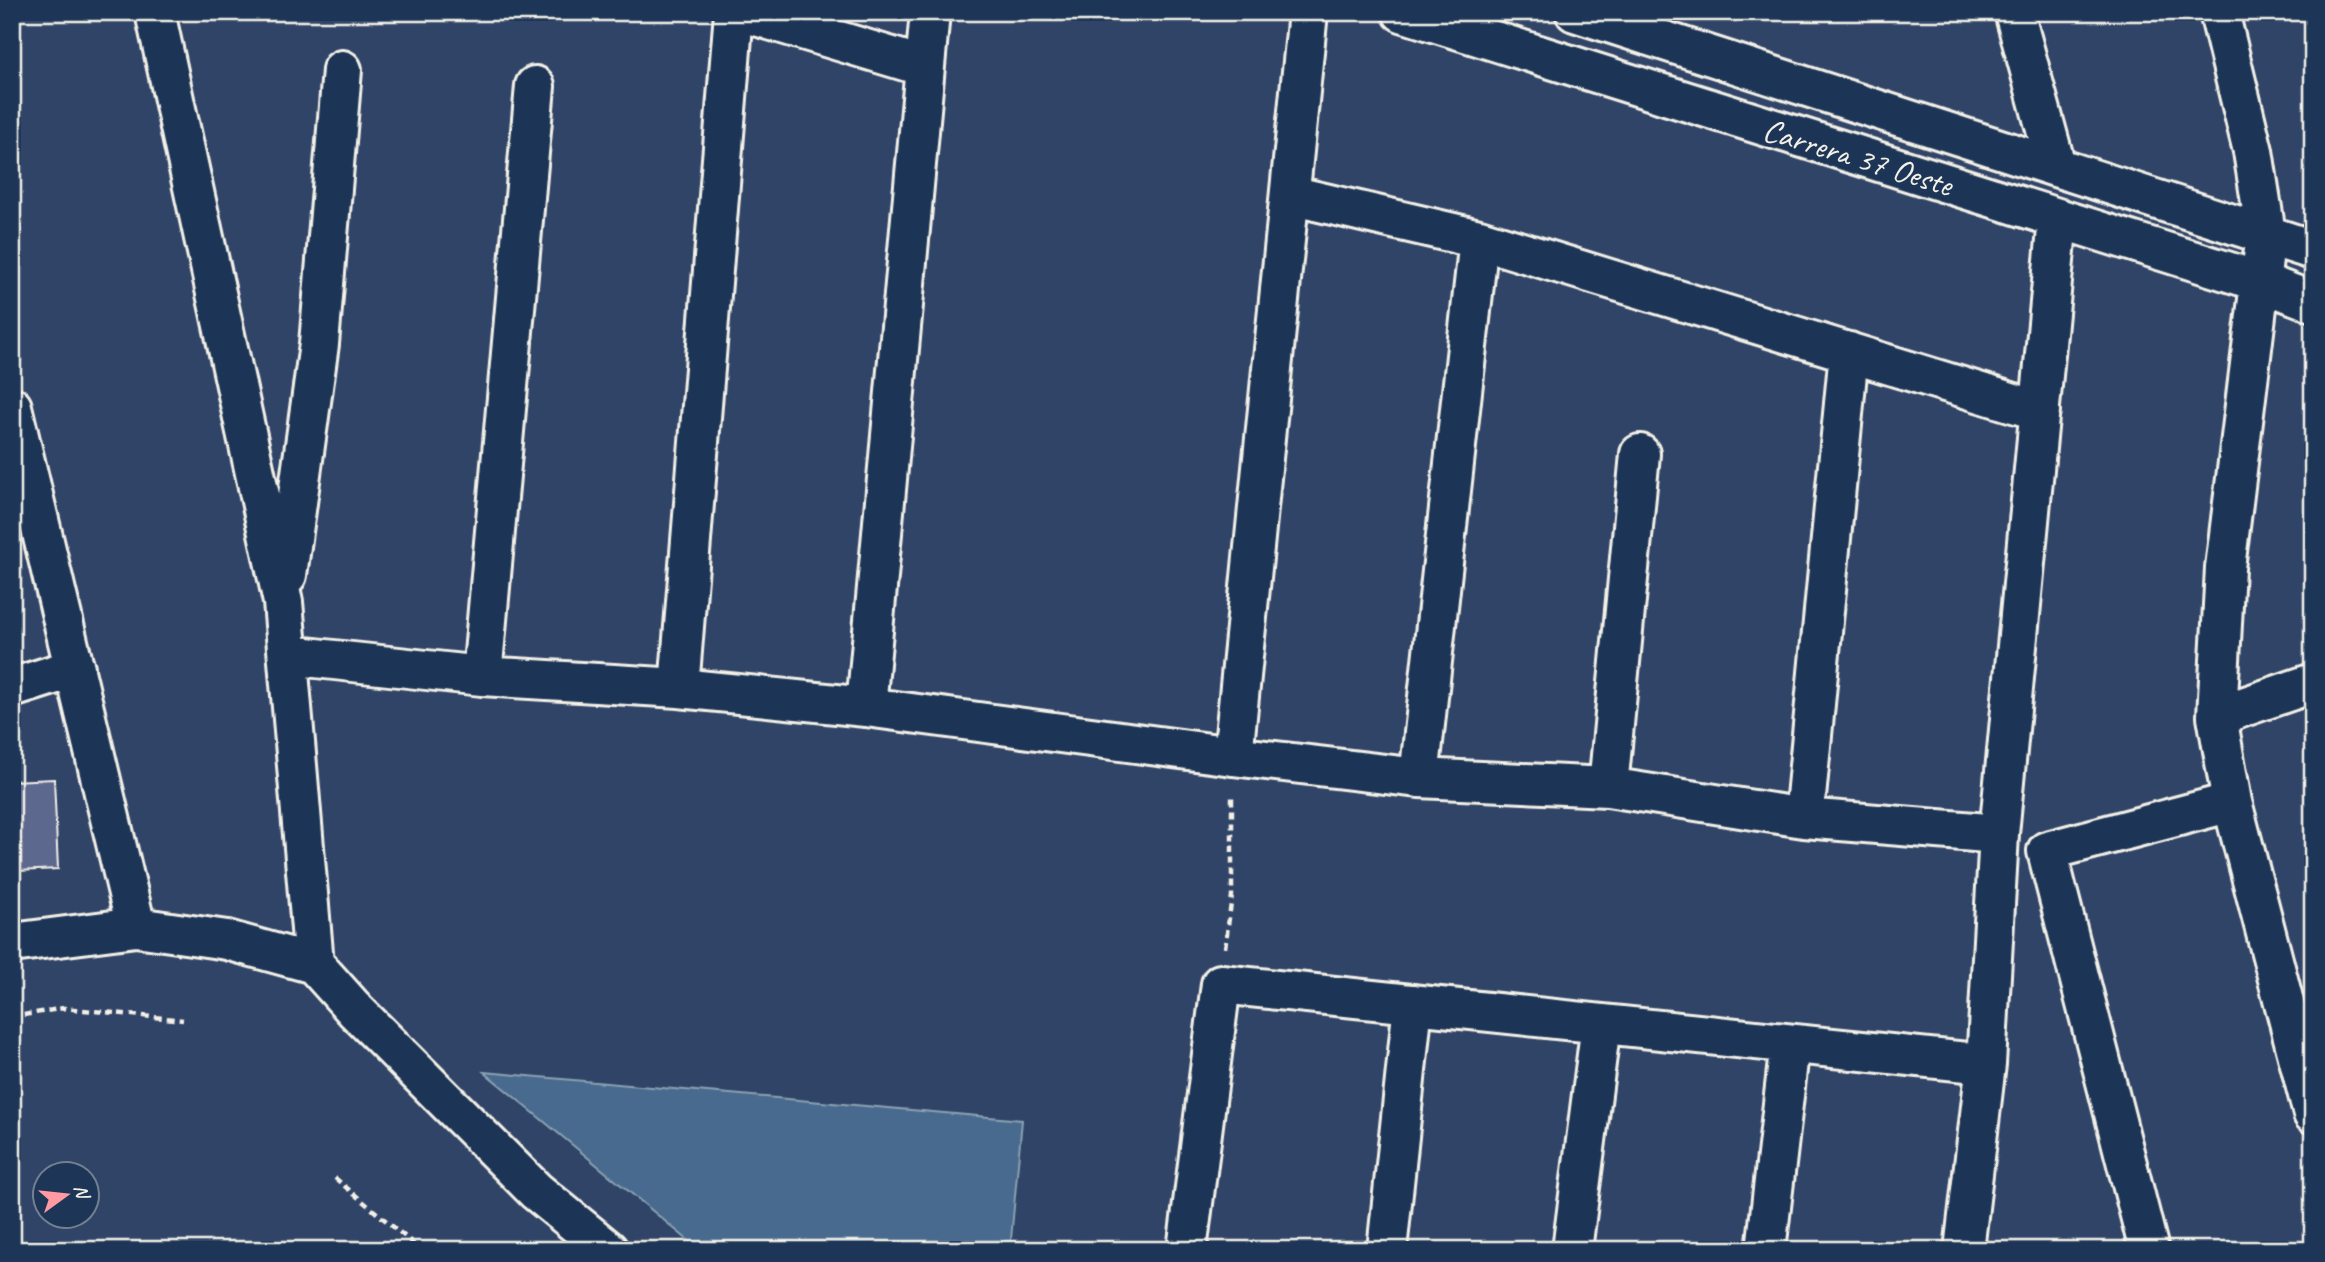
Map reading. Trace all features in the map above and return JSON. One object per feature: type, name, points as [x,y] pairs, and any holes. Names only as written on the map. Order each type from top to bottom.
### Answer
[{"type":"street","points":[[155,12],[283,602],[314,964]]},
{"type":"street","points":[[679,688],[734,12]]},
{"type":"street","points":[[743,12],[925,67]]},
{"type":"street","points":[[866,707],[930,12]]},
{"type":"street","points":[[1233,757],[1308,12]]},
{"type":"street","name":"Carrera 37 Oeste","points":[[1402,12],[2261,282],[2313,302]]},
{"type":"street","name":"Carrera 37 Oeste","points":[[1575,12],[2313,250]]},
{"type":"street","points":[[2014,12],[2056,166]]},
{"type":"street","points":[[2219,12],[2253,151],[2266,234],[2225,568],[2217,716],[2232,802],[2313,1114]]},
{"type":"street","points":[[283,602],[319,344],[342,70]]},
{"type":"street","points":[[482,676],[535,86]]},
{"type":"street","points":[[1290,195],[1479,239],[2040,411]]},
{"type":"street","points":[[1964,1250],[1986,1065],[1999,834],[2058,219]]},
{"type":"street","points":[[1419,778],[1479,239]]},
{"type":"street","points":[[1804,818],[1849,352]]},
{"type":"street","points":[[12,407],[136,928]]},
{"type":"street","points":[[1608,787],[1640,454]]},
{"type":"street","points":[[288,655],[482,676],[679,688],[866,707],[1233,757],[1419,778],[1608,787],[1804,818],[1999,834]]},
{"type":"street","points":[[12,688],[75,668]]},
{"type":"street","points":[[2217,716],[2313,683]]},
{"type":"street","points":[[2149,1250],[2047,851],[2232,802]]},
{"type":"street","points":[[12,943],[136,928],[227,940],[314,964],[356,1011],[536,1191],[608,1250]]},
{"type":"street","points":[[1187,1250],[1220,984],[1986,1065]]},
{"type":"street","points":[[1387,1250],[1413,1004]]},
{"type":"street","points":[[1572,1250],[1601,1024]]},
{"type":"street","points":[[1766,1250],[1790,1044]]},
{"type":"path","points":[[1220,984],[1232,897],[1233,757]]},
{"type":"path","points":[[12,1017],[64,1008],[183,1020]]},
{"type":"path","points":[[335,1178],[421,1250]]},
{"type":"water","points":[[484,1072],[1022,1120],[1010,1250],[700,1250]]},
{"type":"building","points":[[54,779],[58,869],[17,871],[12,781]]}]
